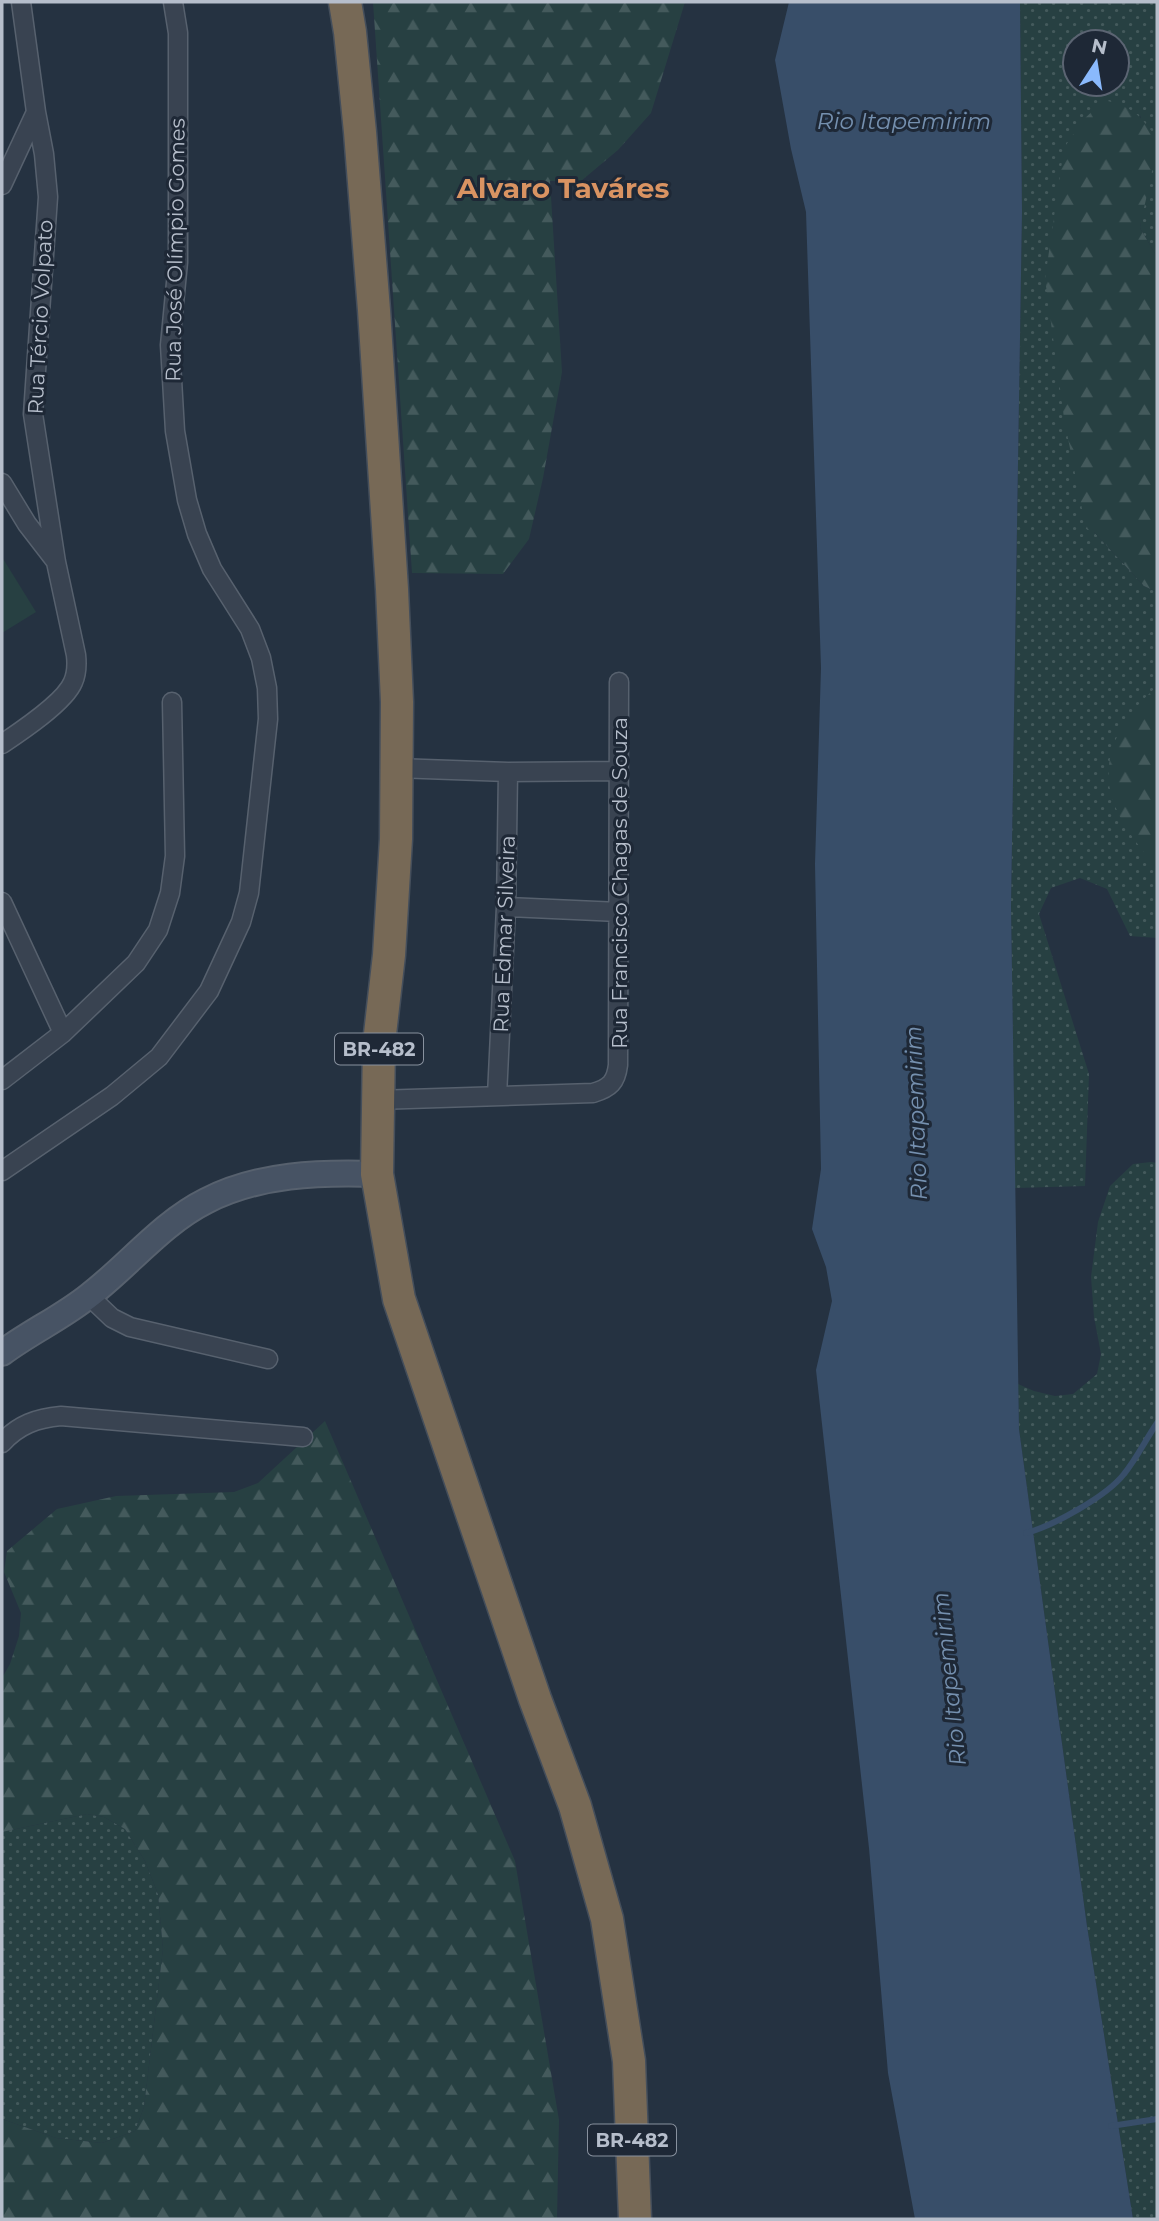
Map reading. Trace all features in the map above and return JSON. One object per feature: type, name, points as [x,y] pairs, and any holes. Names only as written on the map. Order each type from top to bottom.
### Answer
[{"type":"highway","name":"BR-482","points":[[345,2],[360,132],[387,505],[396,690],[396,839],[379,1043],[377,1174],[399,1299],[526,1673],[576,1806],[607,1919],[629,2061],[635,2219]]},
{"type":"street","name":"Rua Tércio Volpato","points":[[2,744],[69,691],[74,680],[76,655],[56,562],[33,414],[48,197],[21,2]]},
{"type":"street","name":"Rua José Olímpio Gomes","points":[[2,1171],[112,1096],[159,1057],[209,991],[237,932],[249,892],[268,719],[267,688],[261,658],[250,629],[212,569],[197,534],[187,500],[175,431],[170,345],[178,262],[178,33],[173,2]]},
{"type":"street","points":[[2,185],[37,112]]},
{"type":"street","points":[[2,483],[27,524],[56,562]]},
{"type":"street","name":"Rua Francisco Chagas de Souza","points":[[497,1096],[593,1093],[605,1090],[613,1084],[618,1065],[620,682]]},
{"type":"street","points":[[2,1080],[63,1033],[136,963],[158,930],[170,893],[175,856],[172,702]]},
{"type":"street","points":[[396,768],[508,772],[619,771]]},
{"type":"street","name":"Rua Edmar Silveira","points":[[497,1096],[506,907],[508,772]]},
{"type":"street","points":[[2,902],[63,1033]]},
{"type":"street","points":[[506,907],[620,912]]},
{"type":"street","points":[[377,1100],[497,1096]]},
{"type":"street","points":[[2,1353],[89,1296],[171,1225],[206,1201],[248,1186],[289,1177],[338,1173],[377,1174]]},
{"type":"street","points":[[89,1296],[112,1318],[130,1327],[268,1359]]},
{"type":"street","points":[[2,1443],[20,1427],[40,1417],[61,1416],[303,1437]]},
{"type":"green space","points":[[373,2],[685,2],[651,113],[618,150],[581,181],[550,181],[562,372],[529,539],[503,574],[412,573]]},
{"type":"green space","points":[[1020,2],[1157,2],[1157,257],[1140,228],[1144,198],[1152,170],[1140,115],[1094,532],[1144,586],[1157,592],[1157,687],[1152,691],[1120,815],[1157,869],[1157,938],[1130,936],[1107,889],[1080,878],[1051,888],[1039,914],[1089,1074],[1085,1186],[1015,1188],[1011,906],[1022,212]]},
{"type":"green space","points":[[1108,101],[1126,107],[1144,121],[1154,133],[1156,144],[1140,228],[1157,257],[1157,592],[1144,586],[1094,532],[1086,529],[1064,418],[1045,279],[1064,148],[1082,121],[1099,105]]},
{"type":"green space","points":[[2,557],[36,612],[2,633]]},
{"type":"green space","points":[[1157,687],[1157,869],[1117,811],[1108,775],[1113,746],[1119,732],[1136,707]]},
{"type":"green space","points":[[1157,1163],[1157,2219],[1133,2219],[1087,1926],[1019,1429],[1018,1384],[1055,1396],[1073,1394],[1097,1374],[1101,1354],[1094,1317],[1091,1277],[1098,1222],[1110,1186],[1133,1164]]},
{"type":"green space","points":[[325,1421],[515,1861],[559,2120],[557,2219],[2,2219],[2,2119],[56,2138],[102,2143],[135,2131],[144,2107],[163,1949],[158,1894],[145,1861],[125,1829],[104,1817],[87,1814],[2,1832],[2,1678],[10,1664],[19,1636],[21,1613],[4,1572],[7,1551],[57,1509],[116,1496],[234,1492],[258,1483]]},
{"type":"green space","points":[[87,1814],[104,1817],[125,1829],[145,1861],[158,1894],[163,1949],[144,2107],[135,2131],[102,2143],[56,2138],[2,2119],[2,1832]]},
{"type":"water","name":"Rio Itapemirim","points":[[789,2],[1020,2],[1022,212],[1011,906],[1019,1429],[1087,1926],[1133,2219],[915,2219],[888,2073],[869,1848],[816,1370],[832,1301],[826,1267],[812,1229],[821,1169],[815,864],[821,668],[806,212],[791,149],[775,60]]},
{"type":"waterway","points":[[1026,1533],[1079,1509],[1116,1483],[1133,1462],[1157,1423]]},
{"type":"waterway","points":[[1111,2126],[1157,2119]]},
{"type":"district","name":"Alvaro Taváres","points":[[563,188]]}]
